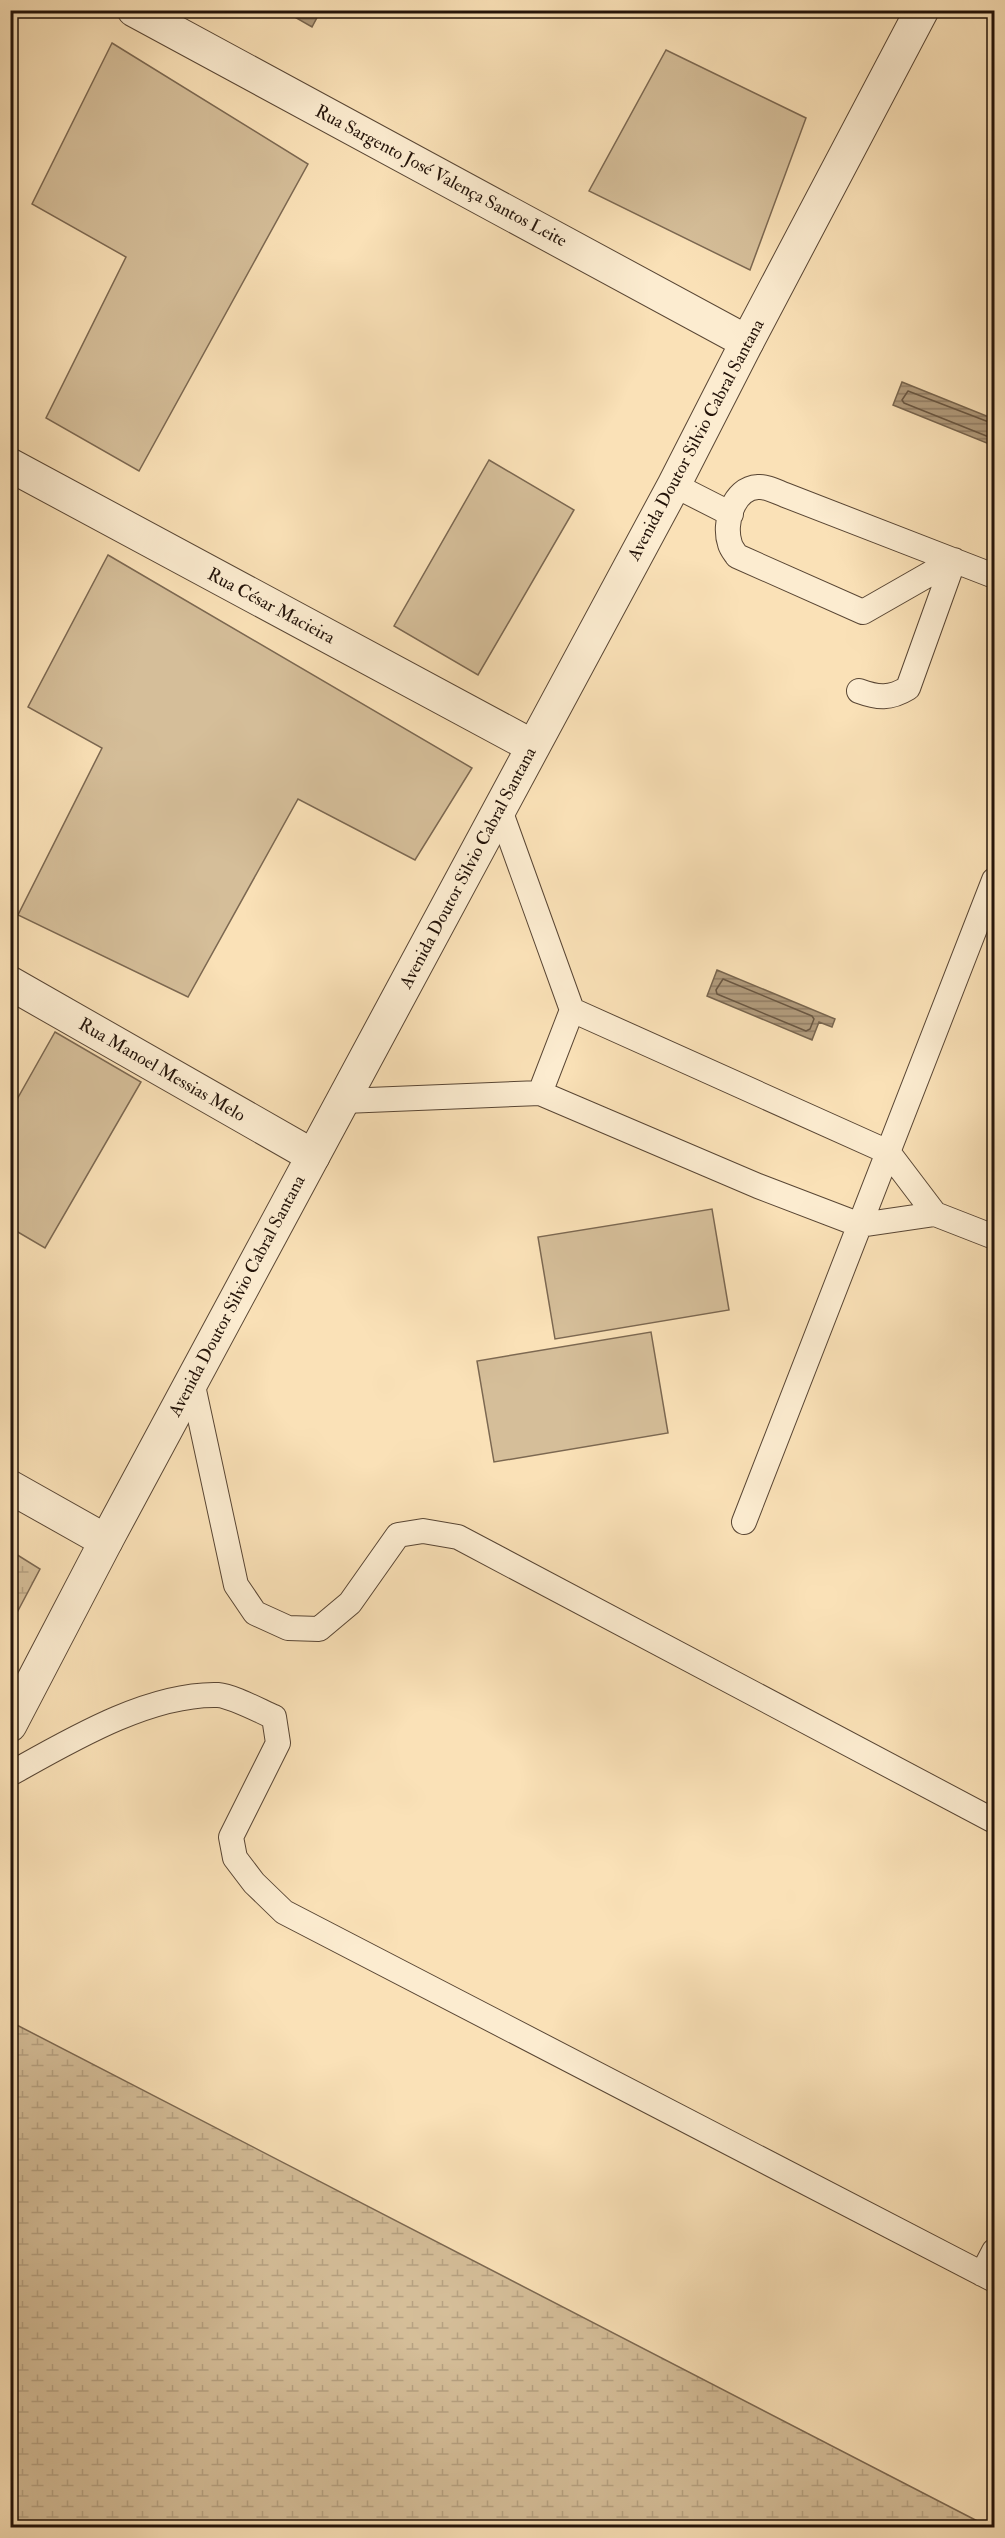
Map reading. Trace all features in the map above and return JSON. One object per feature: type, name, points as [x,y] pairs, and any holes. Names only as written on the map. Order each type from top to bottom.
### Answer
[{"type":"street","name":"Rua Sargento José Valença Santos Leite","points":[[134,10],[747,342]]},
{"type":"street","name":"Avenida Doutor Silvio Cabral Santana","points":[[10,1725],[106,1541],[674,485],[922,10]]},
{"type":"street","name":"Rua César Macieira","points":[[10,465],[532,746]]},
{"type":"street","name":"Rua Manoel Messias Melo","points":[[10,983],[313,1156]]},
{"type":"street","points":[[10,1487],[106,1541]]},
{"type":"lane","points":[[674,485],[730,514]]},
{"type":"lane","points":[[954,560],[863,612],[737,556],[729,544],[730,514],[736,500],[747,489],[759,486],[954,560],[994,576]]},
{"type":"lane","points":[[859,691],[878,698],[896,695],[908,688],[954,560]]},
{"type":"lane","points":[[500,810],[572,1010],[540,1093]]},
{"type":"lane","points":[[744,1522],[994,880]]},
{"type":"lane","points":[[572,1010],[888,1152],[935,1214]]},
{"type":"lane","points":[[344,1101],[540,1093],[758,1186],[860,1225],[935,1214],[994,1237]]},
{"type":"lane","points":[[192,1381],[236,1585],[255,1612],[288,1628],[319,1629],[350,1603],[399,1535],[423,1531],[458,1536],[994,1821]]},
{"type":"lane","points":[[10,1774],[84,1732],[159,1703],[220,1695],[274,1717],[278,1743],[231,1837],[235,1858],[254,1883],[284,1912],[988,2277],[994,2251]]},
{"type":"green space","points":[[112,43],[308,164],[139,471],[46,418],[126,257],[32,204]]},
{"type":"green space","points":[[666,50],[806,118],[750,270],[589,191]]},
{"type":"green space","points":[[489,460],[574,510],[478,675],[394,626]]},
{"type":"green space","points":[[108,555],[472,768],[415,860],[298,799],[188,997],[18,915],[102,748],[28,707]]},
{"type":"green space","points":[[55,1032],[141,1082],[45,1248],[11,1228],[11,1110]]},
{"type":"green space","points":[[712,1209],[729,1310],[555,1339],[538,1237]]},
{"type":"green space","points":[[651,1332],[668,1433],[494,1462],[477,1361]]},
{"type":"green space","points":[[11,1551],[40,1569],[11,1624]]},
{"type":"green space","points":[[11,2022],[989,2527],[11,2527]]},
{"type":"water","points":[[317,10],[320,12],[312,27],[284,11]]},
{"type":"water","points":[[902,382],[994,419],[994,446],[893,405]]},
{"type":"water","points":[[717,970],[835,1019],[832,1027],[819,1022],[812,1040],[707,996]]}]
